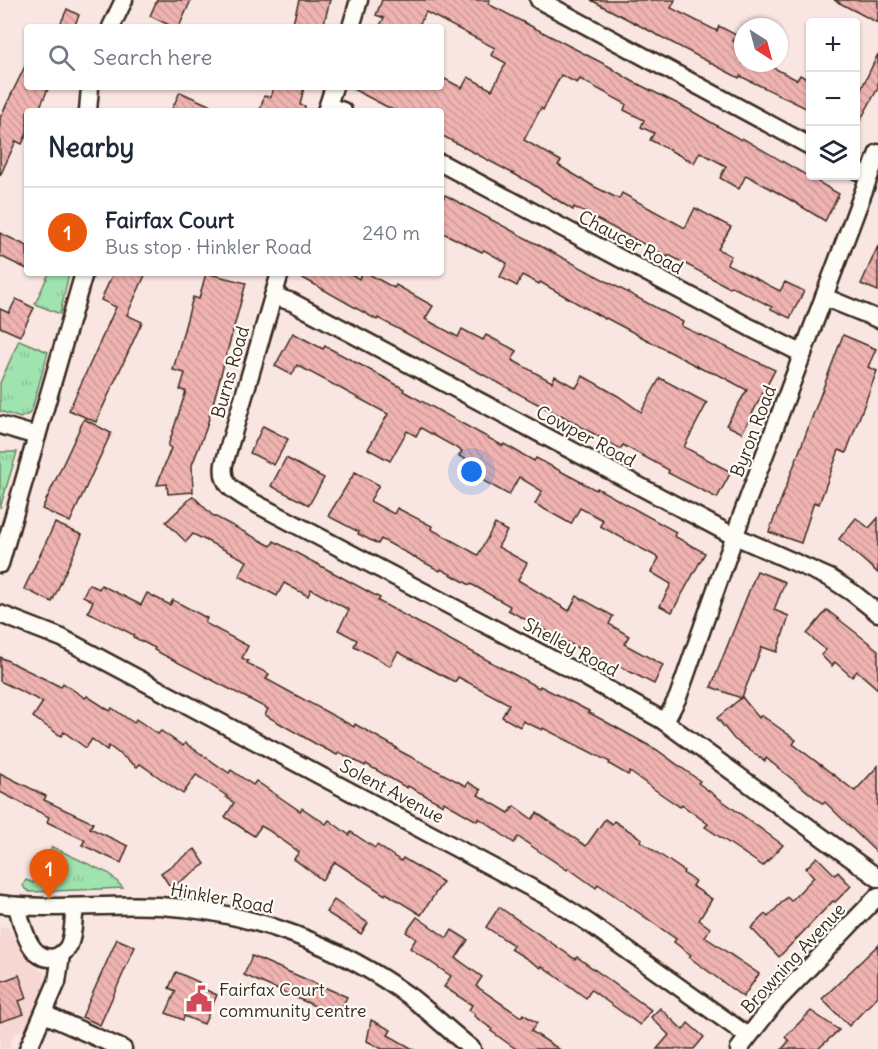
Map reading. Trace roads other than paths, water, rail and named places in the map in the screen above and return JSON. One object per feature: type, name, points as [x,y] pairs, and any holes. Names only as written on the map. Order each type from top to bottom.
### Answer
[{"type":"street","points":[[112,24],[124,0]]},
{"type":"street","points":[[352,24],[359,0]]},
{"type":"street","points":[[538,0],[806,144]]},
{"type":"street","points":[[88,108],[90,90]]},
{"type":"street","points":[[332,108],[334,90]]},
{"type":"street","name":"Byron Road","points":[[665,722],[678,697],[824,297],[862,173],[878,153]]},
{"type":"street","name":"Chaucer Road","points":[[444,165],[803,354]]},
{"type":"street","points":[[0,564],[83,276]]},
{"type":"street","name":"Burns Road","points":[[226,483],[224,464],[279,276]]},
{"type":"street","name":"Cowper Road","points":[[273,296],[292,302],[735,536],[830,578],[878,613]]},
{"type":"street","points":[[824,297],[878,319]]},
{"type":"street","points":[[0,425],[37,436]]},
{"type":"street","name":"Shelley Road","points":[[226,483],[235,492],[249,500],[582,675],[665,722],[878,878]]},
{"type":"street","name":"Solent Avenue","points":[[0,614],[62,638],[552,899],[743,1042]]},
{"type":"street","name":"Browning Avenue","points":[[743,1042],[773,1005],[878,896]]},
{"type":"street","name":"Hinkler Road","points":[[0,904],[75,907],[160,906],[228,915],[272,926],[313,941],[371,971],[414,1000],[472,1049]]},
{"type":"street","points":[[17,906],[32,948],[41,955],[52,958],[61,955],[69,946],[75,907]]},
{"type":"street","points":[[28,1049],[57,982],[61,955]]},
{"type":"street","points":[[44,1014],[123,1049]]},
{"type":"place","name":"Fairfax Court","points":[[49,899]]},
{"type":"place","name":"Fairfax Court community centre","points":[[199,999]]}]
